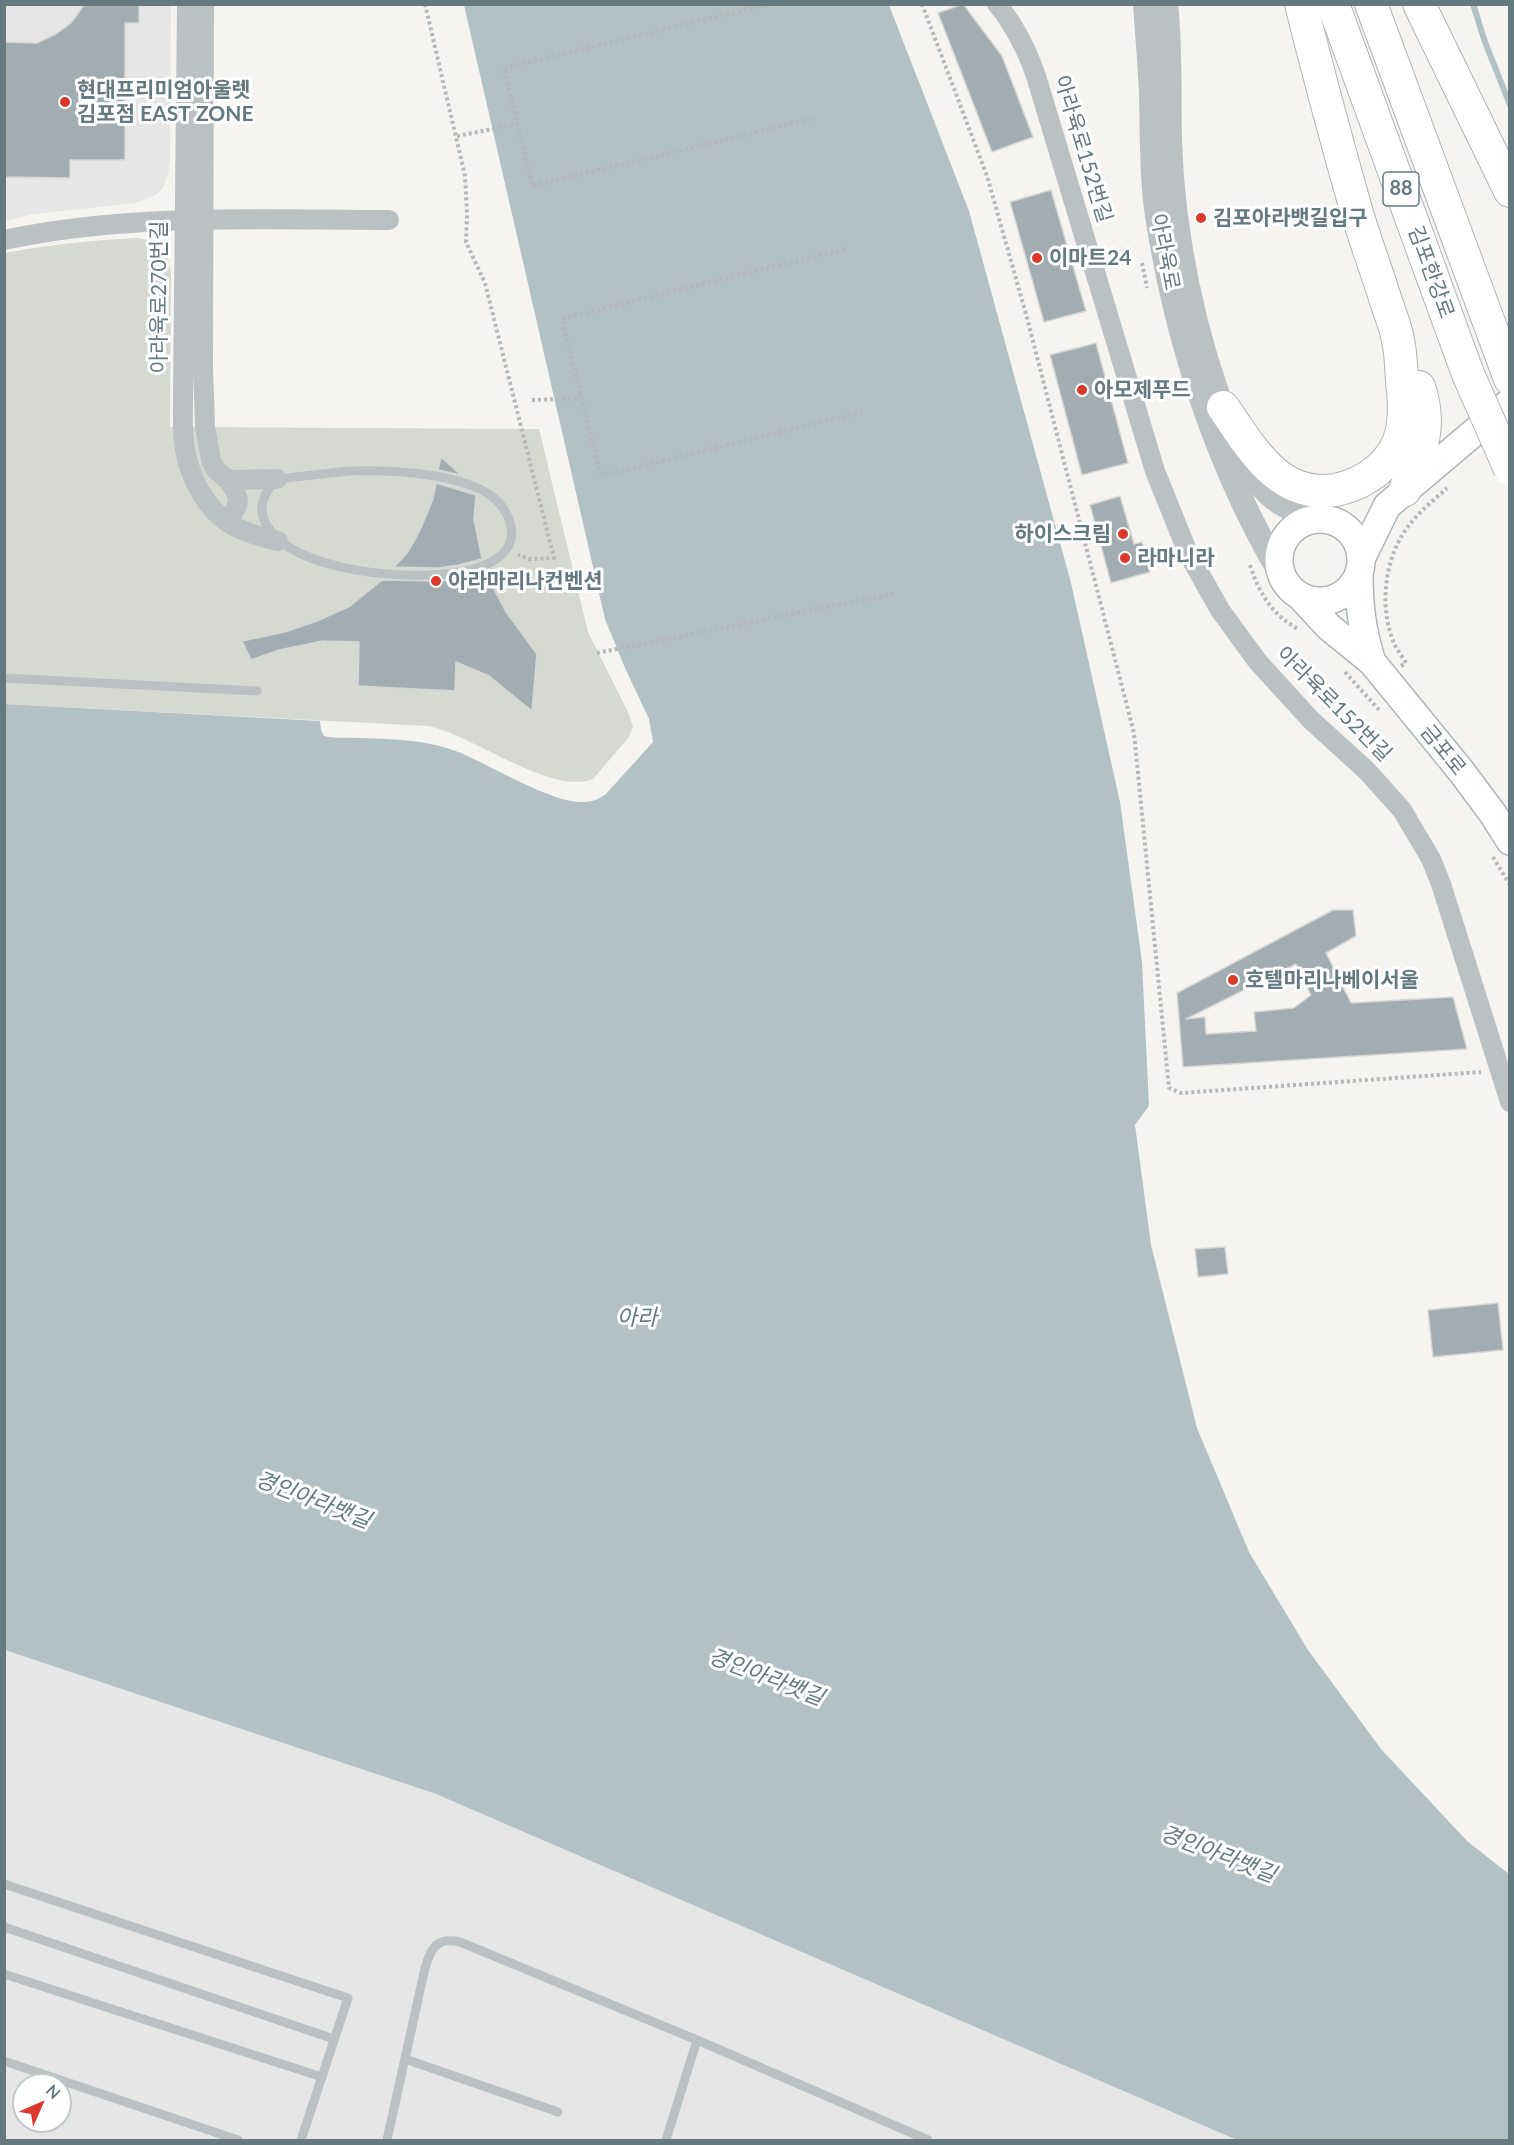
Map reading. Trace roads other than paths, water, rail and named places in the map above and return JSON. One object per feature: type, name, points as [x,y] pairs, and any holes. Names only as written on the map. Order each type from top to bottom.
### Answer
[{"type":"highway","points":[[1301,4],[1356,208],[1398,340],[1412,366],[1425,406],[1425,431],[1421,451],[1396,498]]},
{"type":"highway","name":"김포한강로","points":[[1333,4],[1468,374],[1509,469]]},
{"type":"highway","name":"김포한강로","points":[[1371,4],[1509,380]]},
{"type":"highway","points":[[1419,4],[1509,192]]},
{"type":"highway","points":[[1223,407],[1249,444],[1280,479],[1300,489],[1318,491],[1353,485],[1386,464],[1402,433],[1404,395],[1398,340]]},
{"type":"main road","points":[[1372,663],[1329,627],[1290,588],[1282,576],[1279,562],[1286,537],[1294,528],[1305,522],[1357,516],[1396,498],[1509,402]]},
{"type":"main road","points":[[1301,597],[1315,601],[1329,600],[1342,595],[1352,585],[1396,498]]},
{"type":"main road","points":[[1323,520],[1341,525],[1351,533],[1358,545],[1359,608],[1362,632],[1372,663]]},
{"type":"main road","name":"금포로","points":[[1372,663],[1461,771],[1493,814],[1500,848]]},
{"type":"street","name":"아라육로270번길","points":[[187,4],[193,220],[207,445],[216,470],[228,480],[238,501],[237,508],[226,521]]},
{"type":"street","name":"아라육로270번길","points":[[204,4],[183,398],[184,449],[195,483],[213,509],[226,521],[242,530],[278,541]]},
{"type":"street","name":"아라육로152번길","points":[[997,4],[1024,46],[1033,68],[1155,471],[1188,553],[1220,610],[1258,662],[1311,720],[1384,789],[1419,835],[1441,884],[1509,1102]]},
{"type":"street","name":"아라육로","points":[[1145,4],[1153,180],[1163,246],[1185,346],[1237,490],[1258,535],[1282,576]]},
{"type":"street","name":"아라육로","points":[[1166,4],[1170,68],[1170,141],[1177,218],[1204,351],[1241,454],[1250,471],[1274,499],[1291,510],[1323,520]]},
{"type":"street","points":[[4,240],[85,227],[193,220],[389,220]]},
{"type":"street","points":[[184,449],[192,450],[207,445]]},
{"type":"street","points":[[228,480],[276,479]]},
{"type":"lane","points":[[379,471],[464,483],[488,494],[504,510],[510,520],[512,537],[507,549],[492,562],[479,568],[448,574],[417,576],[344,568],[293,550],[278,541],[263,520],[261,505],[264,495],[276,479],[318,473],[379,471]]},
{"type":"lane","points":[[4,678],[258,691]]},
{"type":"lane","points":[[4,1884],[348,1998],[301,2140]]},
{"type":"lane","points":[[4,1927],[334,2039]]},
{"type":"lane","points":[[387,2140],[428,1955],[433,1946],[441,1941],[451,1940],[698,2040],[928,2140]]},
{"type":"lane","points":[[4,1974],[322,2077]]},
{"type":"lane","points":[[666,2140],[698,2040]]},
{"type":"lane","points":[[405,2059],[558,2112]]},
{"type":"lane","points":[[4,2061],[238,2140]]},
{"type":"water","name":"아라","points":[[464,5],[889,5],[969,211],[1071,583],[1120,802],[1142,962],[1149,1106],[1135,1125],[1151,1245],[1197,1428],[1249,1552],[1308,1650],[1381,1749],[1467,1841],[1509,1874],[1509,2140],[1237,2140],[436,1794],[5,1650],[5,704],[320,721],[324,736],[399,740],[437,745],[461,753],[540,791],[571,801],[584,802],[595,800],[606,794],[653,742],[649,719],[605,619]]},
{"type":"waterway","points":[[1473,4],[1485,42],[1510,105]]},
{"type":"place","name":"현대프리미엄아울렛 김포점 EAST ZONE","points":[[65,102]]},
{"type":"place","name":"김포아라뱃길입구","points":[[1201,218]]},
{"type":"place","name":"이마트24","points":[[1037,258]]},
{"type":"place","name":"아모제푸드","points":[[1082,390]]},
{"type":"place","name":"하이스크림","points":[[1123,534]]},
{"type":"place","name":"라마니라","points":[[1125,558]]},
{"type":"place","name":"아라마리나컨벤션","points":[[436,581]]},
{"type":"place","name":"호텔마리나베이서울","points":[[1233,980]]},
{"type":"water label","name":"경인아라뱃길","points":[[313,1500]]},
{"type":"water label","name":"경인아라뱃길","points":[[766,1677]]},
{"type":"water label","name":"경인아라뱃길","points":[[1218,1854]]}]
